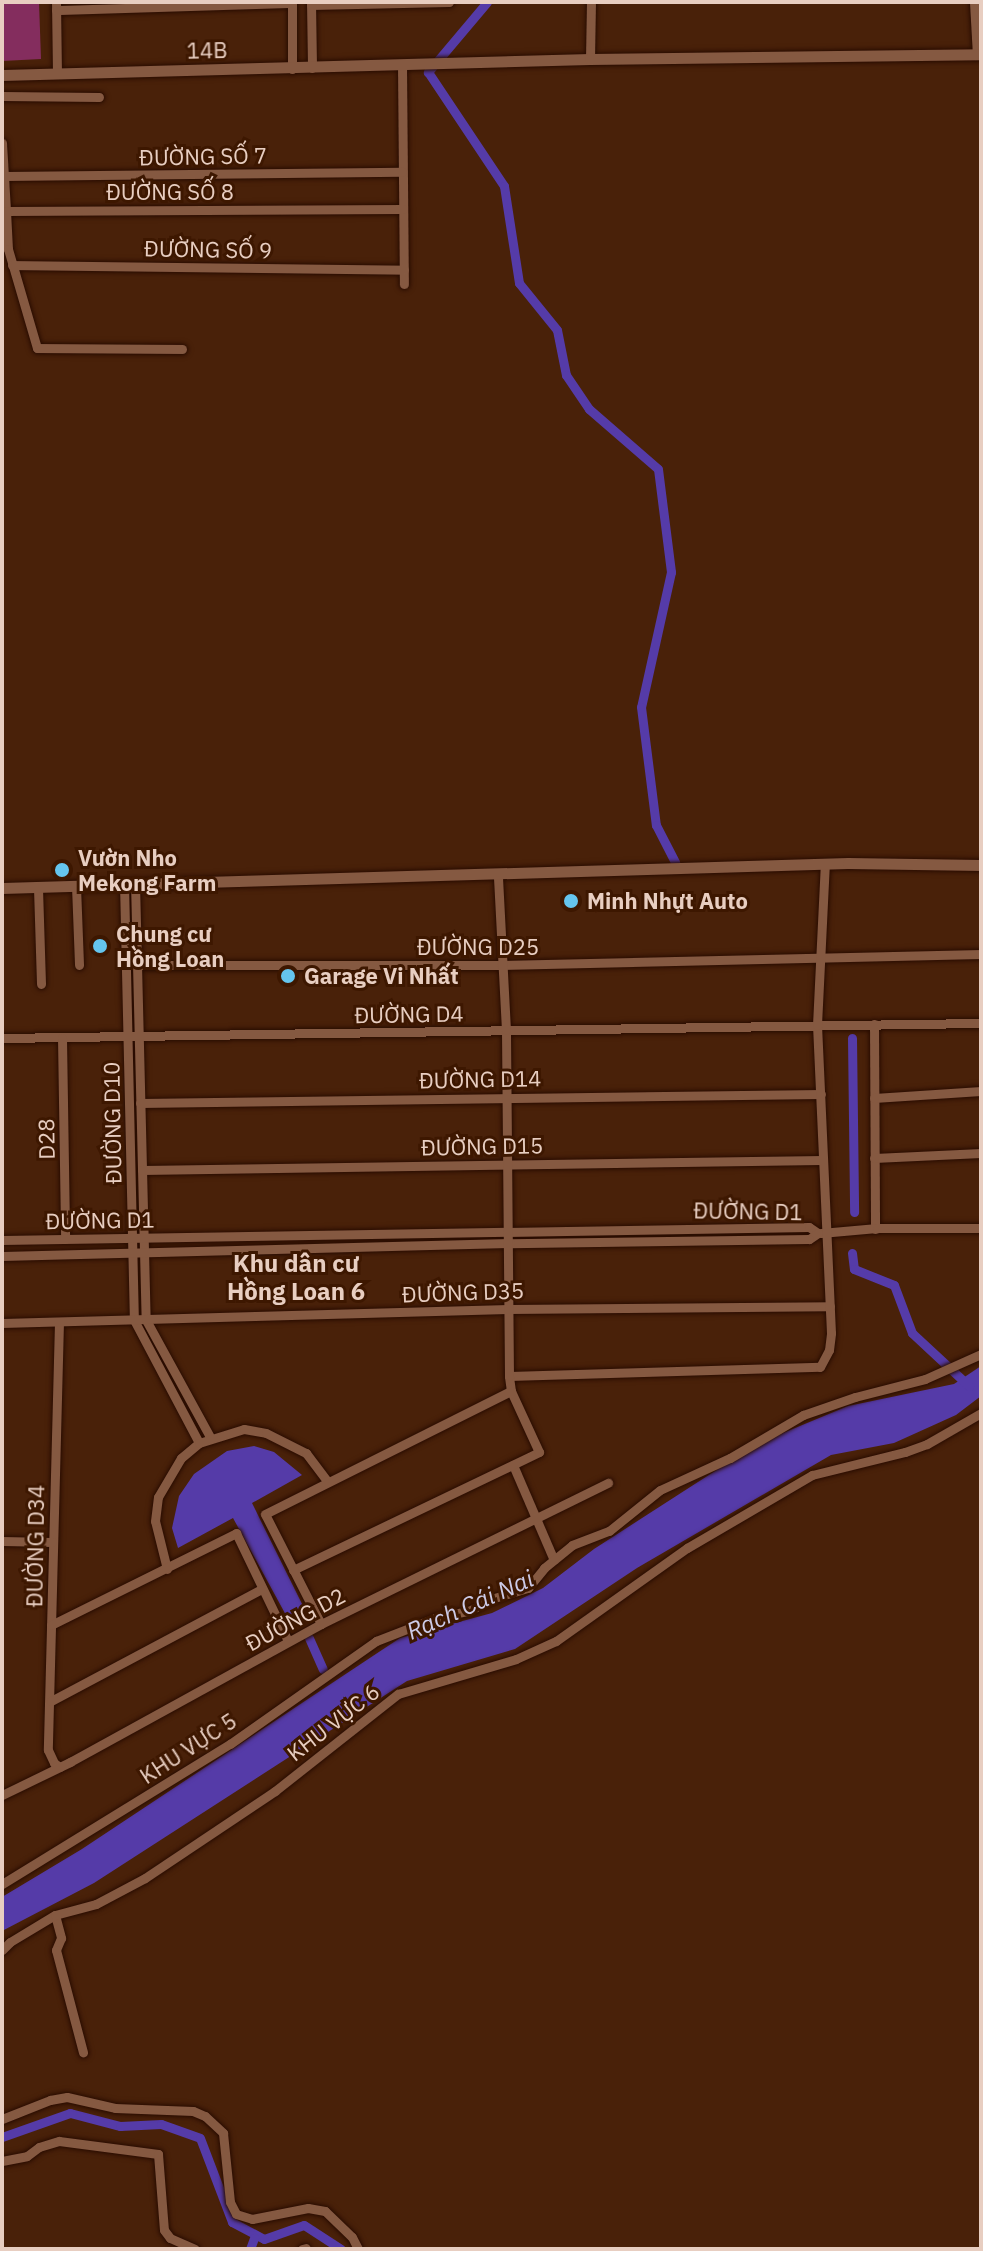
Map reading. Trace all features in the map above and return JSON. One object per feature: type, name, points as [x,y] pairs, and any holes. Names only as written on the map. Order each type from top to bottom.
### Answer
[{"type":"street","points":[[57,73],[56,6],[292,2],[292,69]]},
{"type":"street","points":[[312,68],[311,3],[449,2]]},
{"type":"street","points":[[590,59],[591,2]]},
{"type":"street","points":[[974,2],[979,54]]},
{"type":"street","name":"14B","points":[[2,75],[590,59],[979,54]]},
{"type":"street","points":[[404,284],[402,172],[407,65]]},
{"type":"street","points":[[2,96],[99,97]]},
{"type":"street","points":[[2,143],[5,229],[12,265],[37,348],[182,349]]},
{"type":"street","name":"ĐƯỜNG SỐ 7","points":[[4,176],[402,172]]},
{"type":"street","name":"ĐƯỜNG SỐ 8","points":[[6,211],[403,209]]},
{"type":"street","name":"ĐƯỜNG SỐ 9","points":[[12,265],[404,270]]},
{"type":"street","points":[[509,1376],[820,1367],[829,1350],[830,1306],[822,1233],[817,1025],[825,864]]},
{"type":"street","points":[[2,888],[498,876],[825,864],[981,865]]},
{"type":"street","points":[[293,1570],[539,1452],[511,1391],[509,1376],[506,1030],[498,876]]},
{"type":"street","name":"ĐƯỜNG D10","points":[[129,883],[137,1238],[146,1320],[210,1437]]},
{"type":"street","points":[[76,886],[79,965]]},
{"type":"street","points":[[38,888],[41,984]]},
{"type":"street","name":"ĐƯỜNG D25","points":[[131,965],[501,965],[981,954]]},
{"type":"street","name":"ĐƯỜNG D4","points":[[2,1038],[981,1023]]},
{"type":"street","points":[[874,1024],[875,1229]]},
{"type":"street","name":"D28","points":[[62,1038],[65,1239]]},
{"type":"street","name":"ĐƯỜNG D10","points":[[133,1038],[140,1103],[142,1170],[137,1238]]},
{"type":"street","points":[[874,1098],[981,1091]]},
{"type":"street","name":"ĐƯỜNG D14","points":[[140,1103],[821,1094]]},
{"type":"street","points":[[874,1158],[981,1153]]},
{"type":"street","name":"ĐƯỜNG D15","points":[[142,1170],[822,1160]]},
{"type":"street","name":"ĐƯỜNG D1","points":[[2,1240],[809,1227],[822,1233]]},
{"type":"street","points":[[822,1233],[981,1228]]},
{"type":"street","name":"ĐƯỜNG D1","points":[[2,1256],[809,1239],[822,1233]]},
{"type":"street","name":"ĐƯỜNG D10","points":[[138,1253],[134,1320],[199,1443]]},
{"type":"street","name":"ĐƯỜNG D35","points":[[2,1323],[508,1309],[830,1306]]},
{"type":"street","name":"ĐƯỜNG D34","points":[[59,1322],[48,1750],[60,1767]]},
{"type":"street","name":"KHU VỰC 5","points":[[2,1884],[230,1744],[388,1635],[469,1611],[491,1599],[528,1588],[572,1545],[625,1522],[637,1506],[660,1490],[730,1458],[803,1415],[855,1397],[925,1379],[981,1354]]},
{"type":"street","points":[[321,1624],[265,1514],[511,1391]]},
{"type":"street","name":"KHU VỰC 6","points":[[2,1950],[55,1915],[96,1904],[145,1878],[265,1798],[398,1694],[516,1659],[556,1641],[676,1555],[822,1471],[905,1452],[981,1413]]},
{"type":"street","points":[[167,1569],[155,1521],[158,1497],[181,1458],[210,1437],[244,1429],[276,1436],[306,1453],[328,1482]]},
{"type":"street","points":[[513,1465],[554,1560]]},
{"type":"street","name":"ĐƯỜNG D2","points":[[2,1795],[60,1767],[321,1624],[608,1483]]},
{"type":"street","points":[[51,1625],[236,1533],[288,1641]]},
{"type":"street","points":[[2,1541],[52,1542]]},
{"type":"street","points":[[51,1701],[262,1589]]},
{"type":"street","points":[[55,1915],[61,1938],[56,1950],[83,2052]]},
{"type":"street","points":[[2,2119],[50,2100],[67,2097],[115,2108],[193,2111],[205,2116],[223,2133],[230,2169],[230,2202],[236,2214],[252,2219],[299,2209],[325,2211],[352,2237],[358,2249]]},
{"type":"street","points":[[2,2161],[27,2156],[39,2147],[59,2141],[158,2154],[164,2230],[170,2238],[195,2249]]},
{"type":"shaded area","points":[[2,2],[39,2],[41,59],[2,61]]},
{"type":"shaded area","name":"Rạch Cái Nai","points":[[981,1366],[981,1396],[956,1415],[894,1443],[831,1455],[637,1568],[515,1649],[407,1681],[94,1883],[2,1931],[2,1897],[82,1849],[400,1638],[492,1613],[543,1588],[594,1549],[729,1462],[783,1433],[848,1406],[954,1384]]},
{"type":"shaded area","points":[[254,1446],[274,1452],[302,1475],[252,1503],[309,1618],[293,1628],[233,1518],[178,1548],[172,1528],[179,1496],[194,1474],[227,1451]]},
{"type":"waterway","points":[[487,2],[428,72],[504,186],[519,283],[557,330],[566,375],[589,409],[658,469],[671,572],[641,707],[656,825],[675,862]]},
{"type":"waterway","points":[[852,1038],[854,1212]]},
{"type":"waterway","points":[[852,1253],[854,1269],[894,1285],[912,1333],[969,1386]]},
{"type":"waterway","points":[[309,1638],[323,1669]]},
{"type":"waterway","points":[[2,2137],[70,2113],[120,2126],[161,2124],[200,2138],[232,2222],[264,2239],[304,2225],[341,2249]]},
{"type":"waterway","points":[[250,2249],[254,2238]]},
{"type":"place","name":"Vườn Nho Mekong Farm","points":[[62,870]]},
{"type":"place","name":"Minh Nhựt Auto","points":[[571,901]]},
{"type":"place","name":"Chung cư Hồng Loan","points":[[100,946]]},
{"type":"place","name":"Garage Vi Nhất","points":[[288,976]]},
{"type":"district","name":"Khu dân cư Hồng Loan 6","points":[[296,1278]]}]
